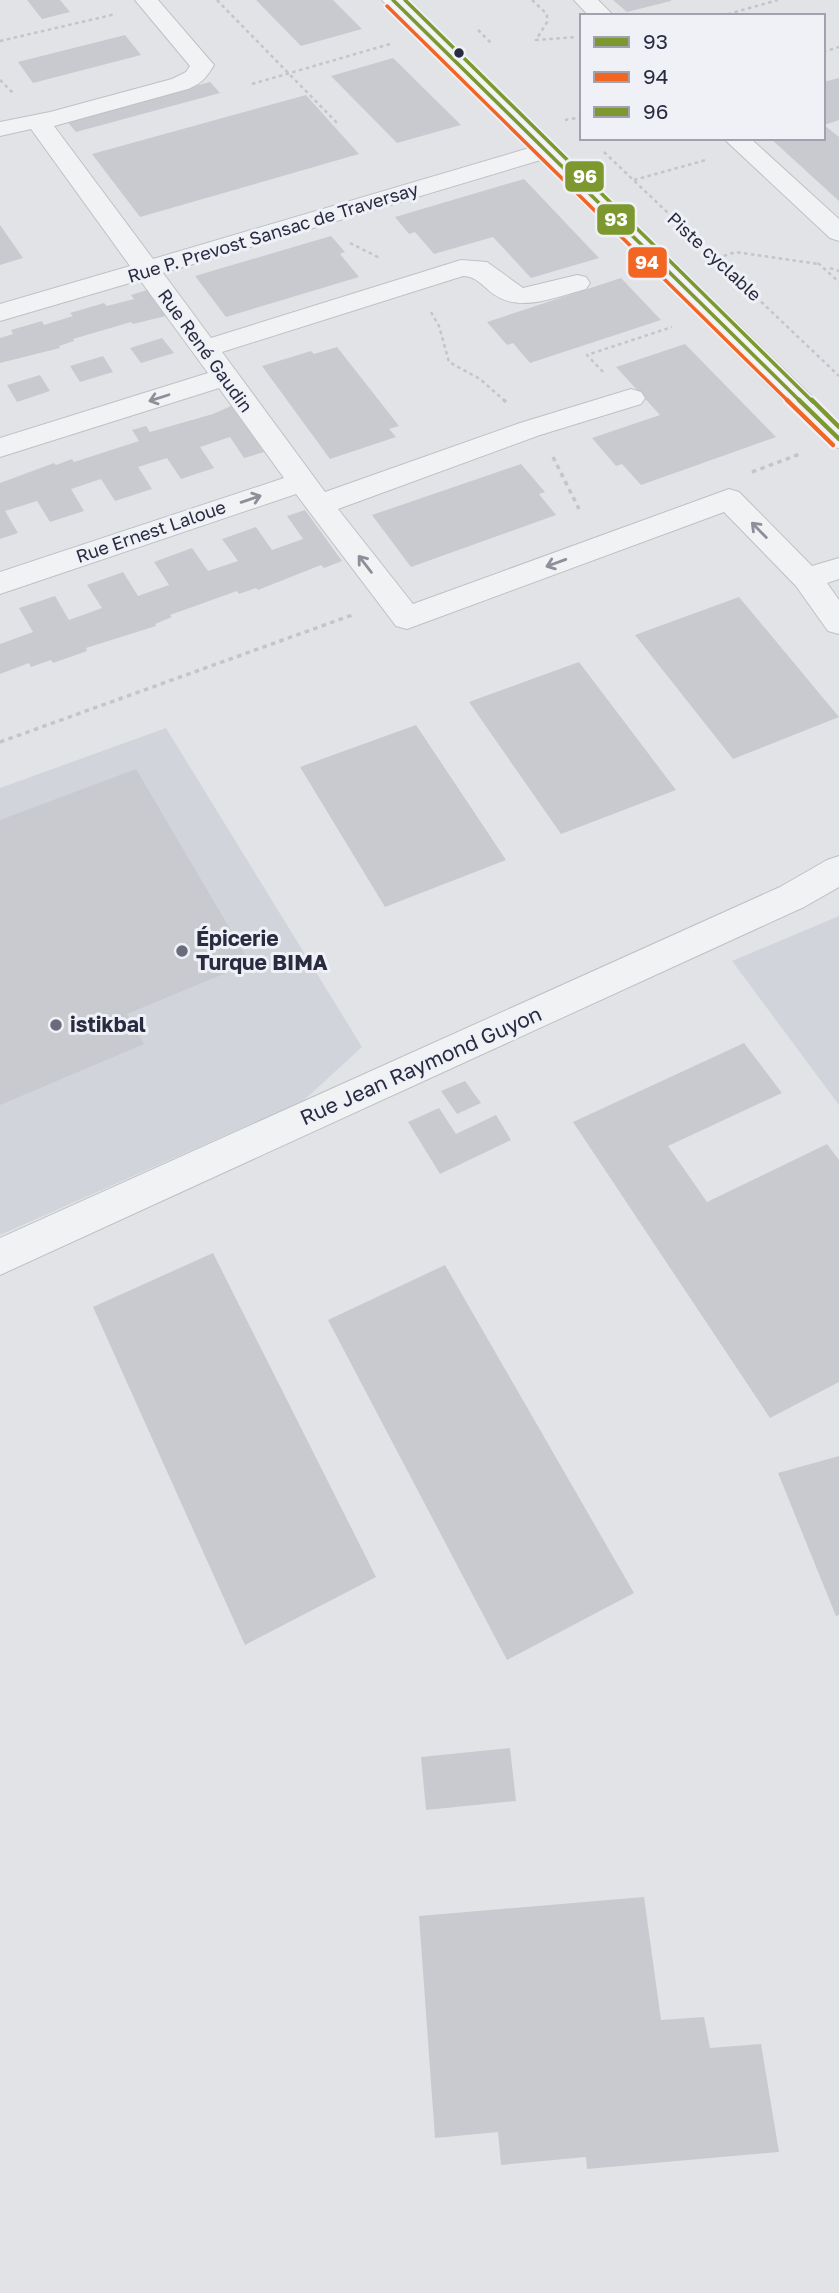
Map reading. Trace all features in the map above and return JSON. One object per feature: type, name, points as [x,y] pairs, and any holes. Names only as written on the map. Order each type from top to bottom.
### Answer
[{"type":"main road","points":[[393,0],[839,439]]},
{"type":"main road","points":[[417,0],[839,405]]},
{"type":"street","points":[[585,0],[601,14]]},
{"type":"street","points":[[0,129],[51,119],[180,84],[195,77],[202,65],[148,3]]},
{"type":"street","name":"Rue René Gaudin","points":[[37,120],[310,493]]},
{"type":"street","points":[[737,140],[839,233]]},
{"type":"street","name":"Rue P. Prevost Sansac de Traversay","points":[[0,313],[545,151]]},
{"type":"street","points":[[204,349],[461,268],[478,268],[506,290],[522,297],[577,283]]},
{"type":"street","points":[[0,448],[224,377]]},
{"type":"street","points":[[310,493],[365,489],[530,429],[629,398]]},
{"type":"street","points":[[310,493],[407,618],[729,499],[807,579],[839,623]]},
{"type":"street","name":"Rue Ernest Laloue","points":[[0,583],[310,493]]},
{"type":"street","points":[[807,579],[839,568]]},
{"type":"street","name":"Rue Jean Raymond Guyon","points":[[0,1257],[792,897],[839,870]]},
{"type":"path","points":[[218,0],[338,124]]},
{"type":"path","points":[[531,0],[547,14],[547,22],[536,40],[580,37]]},
{"type":"path","points":[[728,14],[778,0]]},
{"type":"path","points":[[0,41],[22,38],[148,3]]},
{"type":"path","points":[[252,84],[394,42]]},
{"type":"path","points":[[568,119],[580,117]]},
{"type":"path","name":"Piste cyclable","points":[[597,146],[839,376]]},
{"type":"path","points":[[633,180],[705,159],[715,168]]},
{"type":"path","points":[[341,212],[341,234],[348,242],[375,253],[425,303],[439,326],[449,362],[480,379],[502,397],[551,453],[579,509]]},
{"type":"path","points":[[716,258],[736,252],[820,265],[839,271]]},
{"type":"path","points":[[810,256],[839,282]]},
{"type":"path","points":[[629,398],[587,355],[677,325]]},
{"type":"shaded area","points":[[166,728],[362,1047],[303,1101],[0,1235],[0,788]]},
{"type":"shaded area","points":[[839,916],[839,1105],[732,961]]},
{"type":"building","points":[[27,0],[60,0],[70,12],[42,19]]},
{"type":"building","points":[[256,0],[333,0],[362,29],[301,46]]},
{"type":"building","points":[[613,0],[671,0],[671,1],[627,12]]},
{"type":"building","points":[[125,35],[141,55],[33,83],[18,62]]},
{"type":"building","points":[[393,58],[461,125],[397,143],[331,76]]},
{"type":"building","points":[[839,78],[839,120],[825,125],[825,82]]},
{"type":"building","points":[[210,82],[220,93],[76,132],[66,120]]},
{"type":"building","points":[[306,95],[359,154],[140,217],[92,154]]},
{"type":"building","points":[[825,126],[839,137],[839,201],[772,140],[825,140]]},
{"type":"building","points":[[524,179],[599,258],[531,278],[493,237],[434,254],[415,232],[409,234],[395,217]]},
{"type":"building","points":[[0,225],[23,258],[0,265]]},
{"type":"building","points":[[331,236],[345,252],[340,254],[359,277],[226,317],[195,276]]},
{"type":"building","points":[[621,278],[661,320],[530,363],[513,343],[507,345],[487,322]]},
{"type":"building","points":[[147,290],[166,316],[133,324],[131,322],[73,339],[74,341],[59,346],[60,348],[0,363],[0,338],[13,334],[11,330],[42,321],[44,325],[73,316],[70,313],[104,303],[107,306],[134,299],[131,295]]},
{"type":"building","points":[[162,338],[174,353],[141,363],[130,348]]},
{"type":"building","points":[[685,344],[776,437],[641,485],[622,464],[616,466],[592,438],[660,415],[616,367]]},
{"type":"building","points":[[337,347],[399,426],[389,429],[396,437],[330,459],[262,366],[311,351],[314,354]]},
{"type":"building","points":[[103,356],[113,372],[80,382],[70,366]]},
{"type":"building","points":[[40,375],[50,391],[17,402],[7,385]]},
{"type":"building","points":[[231,406],[264,452],[244,458],[230,437],[200,447],[214,468],[181,479],[167,458],[138,467],[152,489],[115,501],[101,479],[71,489],[84,511],[50,522],[37,501],[5,511],[18,533],[0,539],[0,483],[54,463],[56,465],[72,459],[74,462],[139,441],[132,430],[146,426],[150,432],[213,414]]},
{"type":"building","points":[[521,464],[545,492],[539,494],[556,515],[411,567],[372,515]]},
{"type":"building","points":[[305,510],[342,561],[324,568],[321,565],[258,590],[256,588],[239,594],[237,591],[170,615],[172,617],[155,624],[156,626],[86,648],[87,651],[53,663],[51,660],[31,667],[29,663],[0,674],[0,644],[33,632],[19,608],[55,596],[69,620],[102,608],[87,585],[123,572],[138,596],[169,585],[154,562],[192,548],[208,571],[238,561],[222,539],[256,527],[272,550],[303,539],[287,516]]},
{"type":"building","points":[[739,597],[839,717],[733,759],[635,635]]},
{"type":"building","points":[[579,662],[676,790],[561,834],[469,702]]},
{"type":"building","points":[[416,725],[506,860],[385,907],[300,767]]},
{"type":"building","points":[[136,769],[250,963],[127,1014],[144,1044],[0,1105],[0,820]]},
{"type":"building","points":[[744,1043],[782,1093],[668,1146],[707,1202],[827,1144],[839,1160],[839,1382],[770,1418],[573,1122]]},
{"type":"building","points":[[465,1081],[481,1103],[457,1114],[441,1091]]},
{"type":"building","points":[[439,1108],[456,1134],[496,1115],[511,1140],[440,1174],[408,1122]]},
{"type":"building","points":[[213,1253],[376,1577],[245,1645],[93,1307]]},
{"type":"building","points":[[445,1265],[634,1593],[507,1660],[328,1320]]},
{"type":"building","points":[[839,1456],[839,1615],[836,1616],[778,1473]]},
{"type":"building","points":[[510,1748],[516,1801],[426,1810],[421,1757]]},
{"type":"building","points":[[644,1897],[661,2020],[704,2017],[710,2048],[761,2044],[779,2152],[587,2169],[586,2157],[501,2165],[498,2132],[435,2138],[419,1916]]},
{"type":"transit line","name":"93","points":[[393,0],[839,439]]},
{"type":"transit line","name":"96","points":[[405,0],[839,427]]},
{"type":"transit line","name":"94","points":[[387,6],[833,445]]},
{"type":"place","name":"Épicerie Turque BIMA","points":[[182,951]]},
{"type":"place","name":"istikbal","points":[[56,1025]]}]
